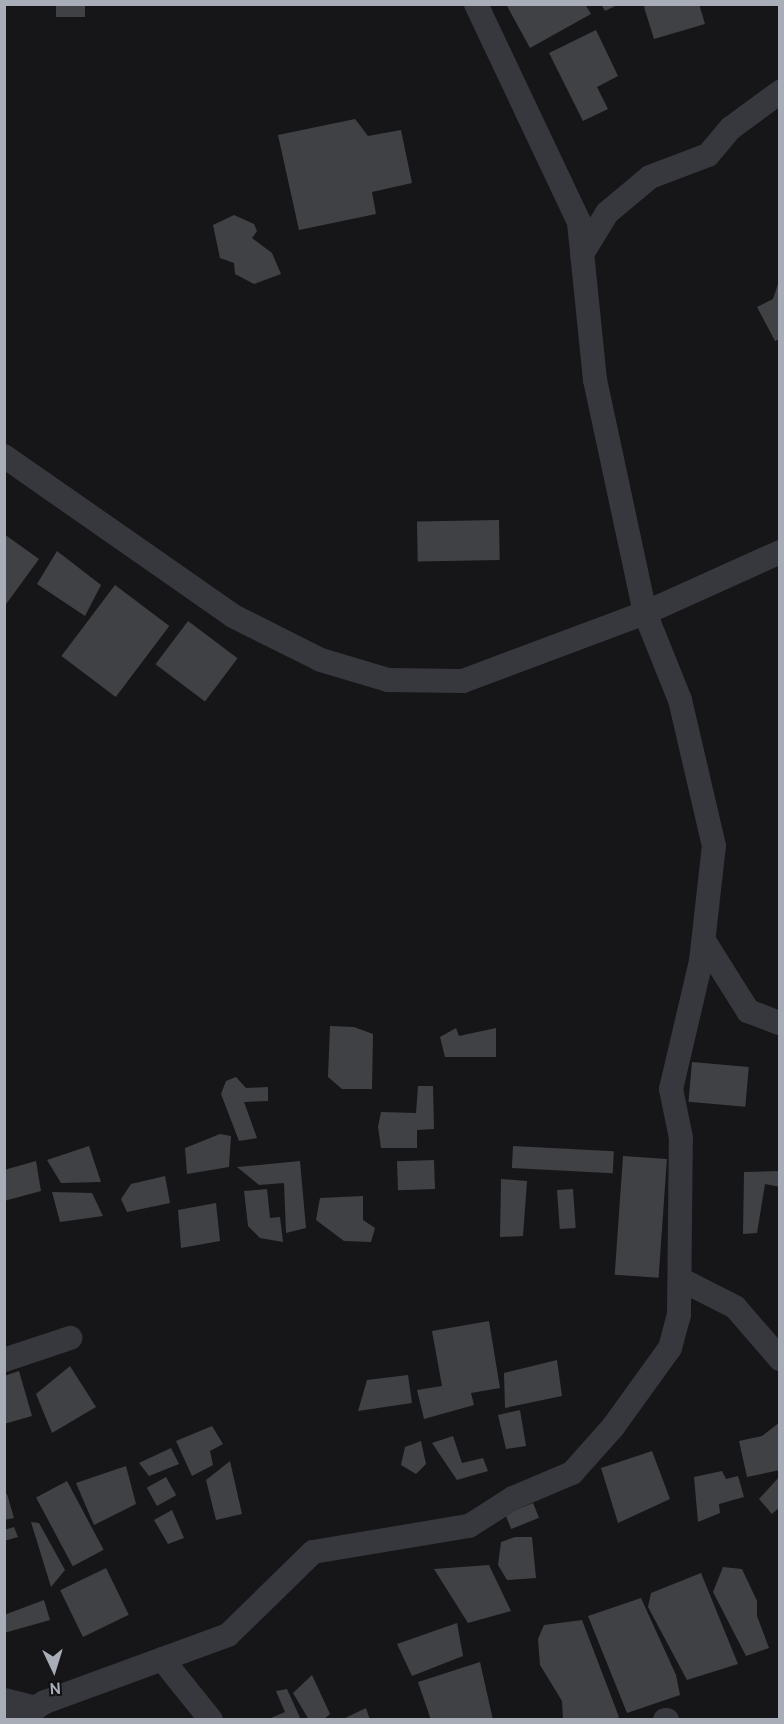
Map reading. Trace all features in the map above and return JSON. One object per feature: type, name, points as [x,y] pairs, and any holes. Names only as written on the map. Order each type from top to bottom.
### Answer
[{"type":"street","points":[[14,1719],[36,1708],[228,1635],[313,1552],[469,1526],[513,1498],[572,1473],[613,1427],[670,1348],[679,1315],[681,1138],[671,1089],[704,941],[714,846],[680,700],[645,613],[595,380],[579,222],[476,4]]},
{"type":"street","points":[[582,254],[607,213],[650,177],[708,155],[731,128],[780,92]]},
{"type":"street","points":[[4,456],[232,616],[321,660],[388,680],[463,681],[645,613],[780,552]]},
{"type":"street","points":[[704,941],[748,1011],[780,1023]]},
{"type":"street","points":[[680,1279],[735,1307],[780,1359]]},
{"type":"street","points":[[4,1359],[70,1338]]},
{"type":"street","points":[[162,1659],[211,1719]]},
{"type":"street","points":[[4,1700],[36,1708]]},
{"type":"building","points":[[56,4],[85,4],[85,17],[56,17]]},
{"type":"building","points":[[506,4],[585,4],[591,14],[530,48]]},
{"type":"building","points":[[601,4],[619,4],[605,11]]},
{"type":"building","points":[[648,4],[699,4],[705,24],[654,39],[644,7]]},
{"type":"building","points":[[596,30],[618,76],[597,87],[608,109],[583,121],[549,53]]},
{"type":"building","points":[[355,119],[368,136],[401,130],[412,183],[372,192],[376,214],[299,230],[278,135]]},
{"type":"building","points":[[234,215],[254,224],[257,231],[252,238],[272,253],[281,274],[254,284],[235,274],[234,263],[220,258],[213,225]]},
{"type":"building","points":[[779,281],[780,339],[775,341],[757,307],[773,299]]},
{"type":"building","points":[[499,520],[500,560],[418,561],[417,521]]},
{"type":"building","points":[[4,534],[39,559],[4,607]]},
{"type":"building","points":[[57,551],[101,585],[85,616],[37,584]]},
{"type":"building","points":[[115,585],[169,626],[116,697],[61,656]]},
{"type":"building","points":[[188,621],[238,658],[205,701],[156,664]]},
{"type":"building","points":[[330,1026],[354,1027],[373,1034],[372,1089],[342,1089],[328,1077]]},
{"type":"building","points":[[456,1028],[459,1036],[496,1028],[496,1057],[445,1057],[440,1037]]},
{"type":"building","points":[[692,1062],[749,1067],[745,1107],[689,1102]]},
{"type":"building","points":[[236,1077],[246,1088],[268,1087],[268,1101],[244,1102],[257,1138],[239,1141],[221,1094],[226,1081]]},
{"type":"building","points":[[418,1086],[433,1086],[434,1129],[417,1130],[417,1148],[381,1148],[378,1127],[381,1112],[416,1113]]},
{"type":"building","points":[[220,1134],[231,1136],[229,1167],[187,1174],[185,1148]]},
{"type":"building","points":[[89,1146],[101,1182],[61,1183],[47,1160]]},
{"type":"building","points":[[513,1146],[614,1151],[613,1173],[512,1168]]},
{"type":"building","points":[[623,1156],[667,1159],[659,1278],[615,1275]]},
{"type":"building","points":[[434,1160],[435,1189],[398,1190],[397,1161]]},
{"type":"building","points":[[36,1161],[41,1191],[4,1201],[4,1170]]},
{"type":"building","points":[[300,1161],[306,1228],[286,1233],[284,1183],[259,1185],[237,1167]]},
{"type":"building","points":[[780,1171],[780,1187],[765,1184],[757,1233],[743,1234],[744,1172]]},
{"type":"building","points":[[165,1176],[170,1203],[127,1212],[121,1199],[131,1184]]},
{"type":"building","points":[[501,1179],[527,1181],[523,1236],[500,1237]]},
{"type":"building","points":[[267,1189],[270,1218],[280,1217],[283,1242],[260,1238],[248,1226],[244,1191]]},
{"type":"building","points":[[573,1189],[576,1228],[560,1229],[557,1190]]},
{"type":"building","points":[[52,1192],[92,1193],[103,1216],[60,1222]]},
{"type":"building","points":[[363,1196],[363,1220],[375,1228],[371,1242],[344,1241],[316,1220],[320,1198]]},
{"type":"building","points":[[216,1203],[220,1241],[181,1248],[178,1210]]},
{"type":"building","points":[[489,1321],[500,1388],[471,1393],[474,1405],[424,1419],[417,1390],[442,1386],[432,1331]]},
{"type":"building","points":[[557,1360],[562,1396],[505,1408],[504,1373]]},
{"type":"building","points":[[70,1366],[96,1407],[52,1433],[36,1394]]},
{"type":"building","points":[[19,1371],[32,1416],[4,1424],[4,1376]]},
{"type":"building","points":[[408,1375],[412,1403],[358,1411],[367,1380]]},
{"type":"building","points":[[520,1410],[526,1446],[506,1449],[498,1415]]},
{"type":"building","points":[[780,1422],[780,1470],[747,1477],[739,1441],[762,1436]]},
{"type":"building","points":[[212,1426],[223,1444],[210,1451],[213,1465],[192,1476],[176,1441]]},
{"type":"building","points":[[453,1436],[462,1463],[483,1458],[488,1471],[457,1480],[432,1443]]},
{"type":"building","points":[[421,1441],[426,1464],[416,1474],[401,1465],[405,1447]]},
{"type":"building","points":[[171,1448],[179,1464],[149,1476],[139,1463]]},
{"type":"building","points":[[652,1451],[670,1499],[618,1523],[601,1468]]},
{"type":"building","points":[[230,1461],[242,1514],[216,1520],[206,1480]]},
{"type":"building","points":[[126,1466],[136,1504],[94,1525],[76,1483]]},
{"type":"building","points":[[722,1471],[726,1479],[738,1476],[744,1497],[719,1504],[720,1513],[698,1522],[694,1477]]},
{"type":"building","points":[[780,1476],[780,1507],[772,1514],[759,1499]]},
{"type":"building","points":[[166,1477],[176,1495],[157,1506],[147,1488]]},
{"type":"building","points":[[67,1481],[104,1550],[73,1566],[36,1497]]},
{"type":"building","points":[[7,1494],[14,1518],[4,1520],[4,1495]]},
{"type":"building","points":[[533,1503],[539,1518],[511,1529],[505,1514]]},
{"type":"building","points":[[172,1510],[184,1538],[168,1544],[154,1520]]},
{"type":"building","points":[[31,1522],[39,1523],[65,1570],[51,1587]]},
{"type":"building","points":[[14,1527],[18,1537],[4,1541],[4,1530]]},
{"type":"building","points":[[515,1537],[532,1537],[536,1578],[507,1580],[498,1565],[501,1542]]},
{"type":"building","points":[[489,1565],[511,1611],[468,1623],[434,1569]]},
{"type":"building","points":[[723,1567],[742,1569],[757,1601],[757,1616],[769,1648],[746,1656],[713,1592]]},
{"type":"building","points":[[106,1568],[129,1615],[83,1637],[60,1590]]},
{"type":"building","points":[[701,1573],[738,1664],[687,1680],[648,1607],[651,1593]]},
{"type":"building","points":[[641,1598],[676,1675],[680,1695],[627,1713],[588,1616]]},
{"type":"building","points":[[44,1600],[50,1620],[4,1633],[4,1615]]},
{"type":"building","points":[[582,1620],[619,1717],[614,1720],[563,1720],[562,1701],[540,1665],[538,1639],[544,1625]]},
{"type":"building","points":[[457,1623],[463,1656],[412,1676],[397,1644]]},
{"type":"building","points":[[480,1662],[493,1720],[431,1720],[418,1682]]},
{"type":"building","points":[[312,1675],[330,1714],[323,1720],[309,1720],[293,1693]]},
{"type":"building","points":[[287,1689],[301,1720],[266,1720],[285,1712],[276,1691]]},
{"type":"building","points":[[366,1708],[370,1720],[341,1720]]}]
